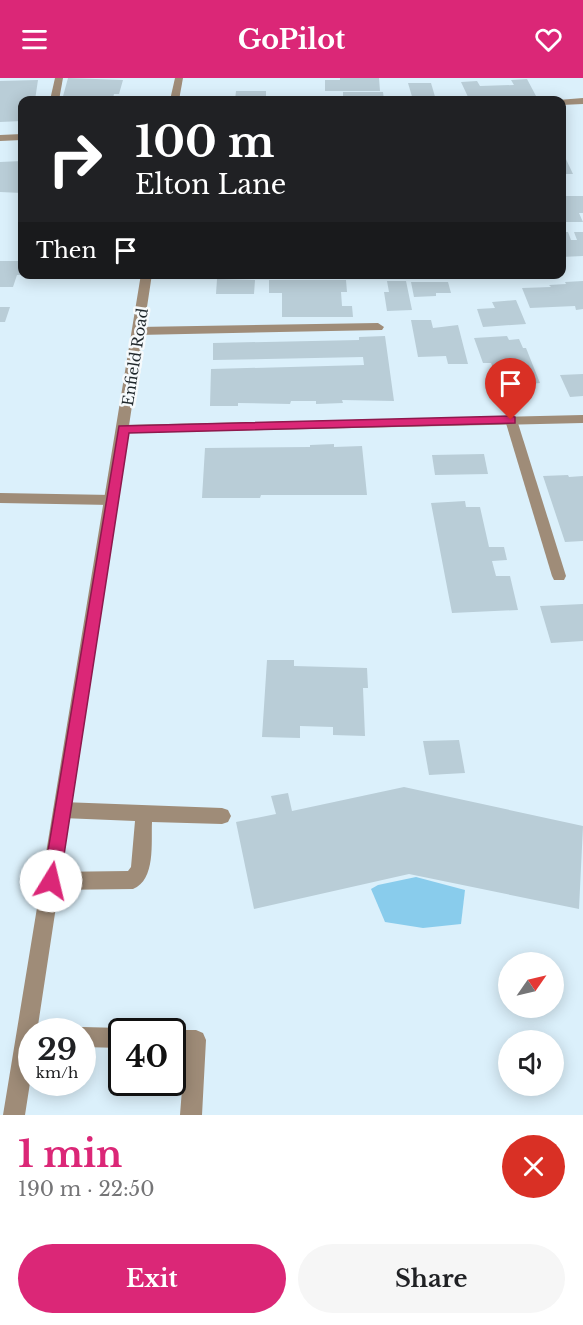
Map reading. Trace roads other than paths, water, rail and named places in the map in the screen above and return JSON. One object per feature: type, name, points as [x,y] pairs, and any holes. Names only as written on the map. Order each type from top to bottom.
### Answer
[{"type":"street","points":[[55,96],[59,78]]},
{"type":"street","points":[[176,96],[179,78]]},
{"type":"street","points":[[566,102],[583,101]]},
{"type":"street","points":[[0,138],[18,137]]},
{"type":"street","name":"Enfield Road","points":[[32,1018],[62,810],[146,279]]},
{"type":"street","points":[[138,332],[378,327]]},
{"type":"street","points":[[124,429],[583,419]]},
{"type":"street","points":[[511,420],[559,576]]},
{"type":"street","points":[[0,498],[112,500]]},
{"type":"street","points":[[62,810],[222,816]]},
{"type":"street","points":[[51,881],[133,880],[140,869],[144,813]]},
{"type":"street","points":[[186,1041],[196,1041],[191,1115]]},
{"type":"street","name":"Enfield Road","points":[[14,1115],[18,1094]]},
{"type":"water","points":[[416,877],[465,890],[461,924],[423,928],[385,922],[371,889],[378,885]]}]
